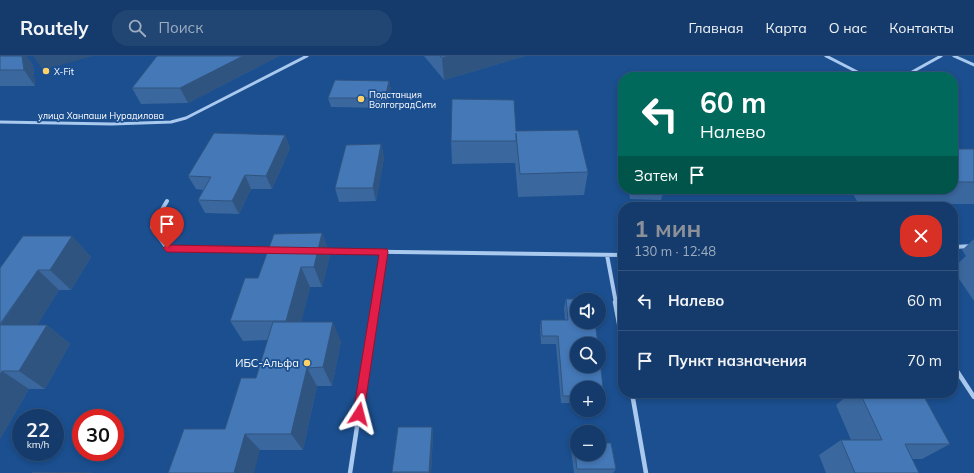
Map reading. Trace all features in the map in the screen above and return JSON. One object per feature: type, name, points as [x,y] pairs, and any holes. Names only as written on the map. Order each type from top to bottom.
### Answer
[{"type":"street","name":"улица Ханпаши Нурадилова","points":[[0,122],[112,124],[171,122],[186,118],[307,56]]},
{"type":"street","points":[[826,56],[858,72]]},
{"type":"street","points":[[912,72],[941,56]]},
{"type":"street","points":[[954,56],[974,65]]},
{"type":"street","points":[[167,201],[152,227],[167,248],[282,250]]},
{"type":"street","points":[[958,247],[974,246]]},
{"type":"street","points":[[321,251],[618,255]]},
{"type":"street","points":[[350,473],[384,252]]},
{"type":"street","points":[[607,255],[618,317]]},
{"type":"street","points":[[958,373],[974,397]]},
{"type":"street","points":[[633,398],[646,473]]},
{"type":"building","points":[[0,56],[22,56],[24,70],[0,70]]},
{"type":"building","points":[[157,56],[243,56],[180,88],[132,88]]},
{"type":"building","points":[[335,80],[389,81],[385,98],[328,98]]},
{"type":"building","points":[[452,99],[514,100],[516,131],[578,130],[588,172],[520,174],[516,133],[516,141],[451,141]]},
{"type":"building","points":[[214,133],[285,135],[266,176],[245,175],[232,201],[198,200],[211,177],[188,176]]},
{"type":"building","points":[[381,144],[373,188],[335,188],[346,145]]},
{"type":"building","points":[[958,149],[974,149],[974,182],[958,182]]},
{"type":"building","points":[[322,233],[314,267],[301,267],[286,321],[230,321],[245,278],[258,278],[274,234]]},
{"type":"building","points":[[23,236],[72,236],[50,270],[38,270],[0,324],[0,268]]},
{"type":"building","points":[[566,299],[570,299],[570,329],[596,329],[597,337],[570,337],[570,373],[601,373],[602,381],[570,381],[570,396],[563,396],[558,336],[542,336],[541,320],[568,320]]},
{"type":"building","points":[[273,322],[333,322],[323,367],[307,368],[291,434],[245,434],[234,473],[168,473],[184,429],[225,429],[241,378],[256,378]]},
{"type":"building","points":[[0,325],[47,325],[19,371],[2,371],[0,375]]},
{"type":"building","points":[[862,398],[925,398],[950,444],[905,444],[919,473],[855,473],[841,440],[882,440]]},
{"type":"building","points":[[398,427],[432,427],[429,472],[392,472]]},
{"type":"building","points":[[606,443],[611,443],[616,469],[577,469],[576,461],[606,461]]},
{"type":"building","points":[[32,472],[91,473],[31,473]]},
{"type":"place","name":"X-Fit","points":[[46,71]]},
{"type":"place","name":"Подстанция ВолгоградСити","points":[[361,99]]},
{"type":"place","name":"ИБС-Альфа","points":[[307,363]]},
{"type":"route","points":[[167,248],[384,252],[359,414]]}]
